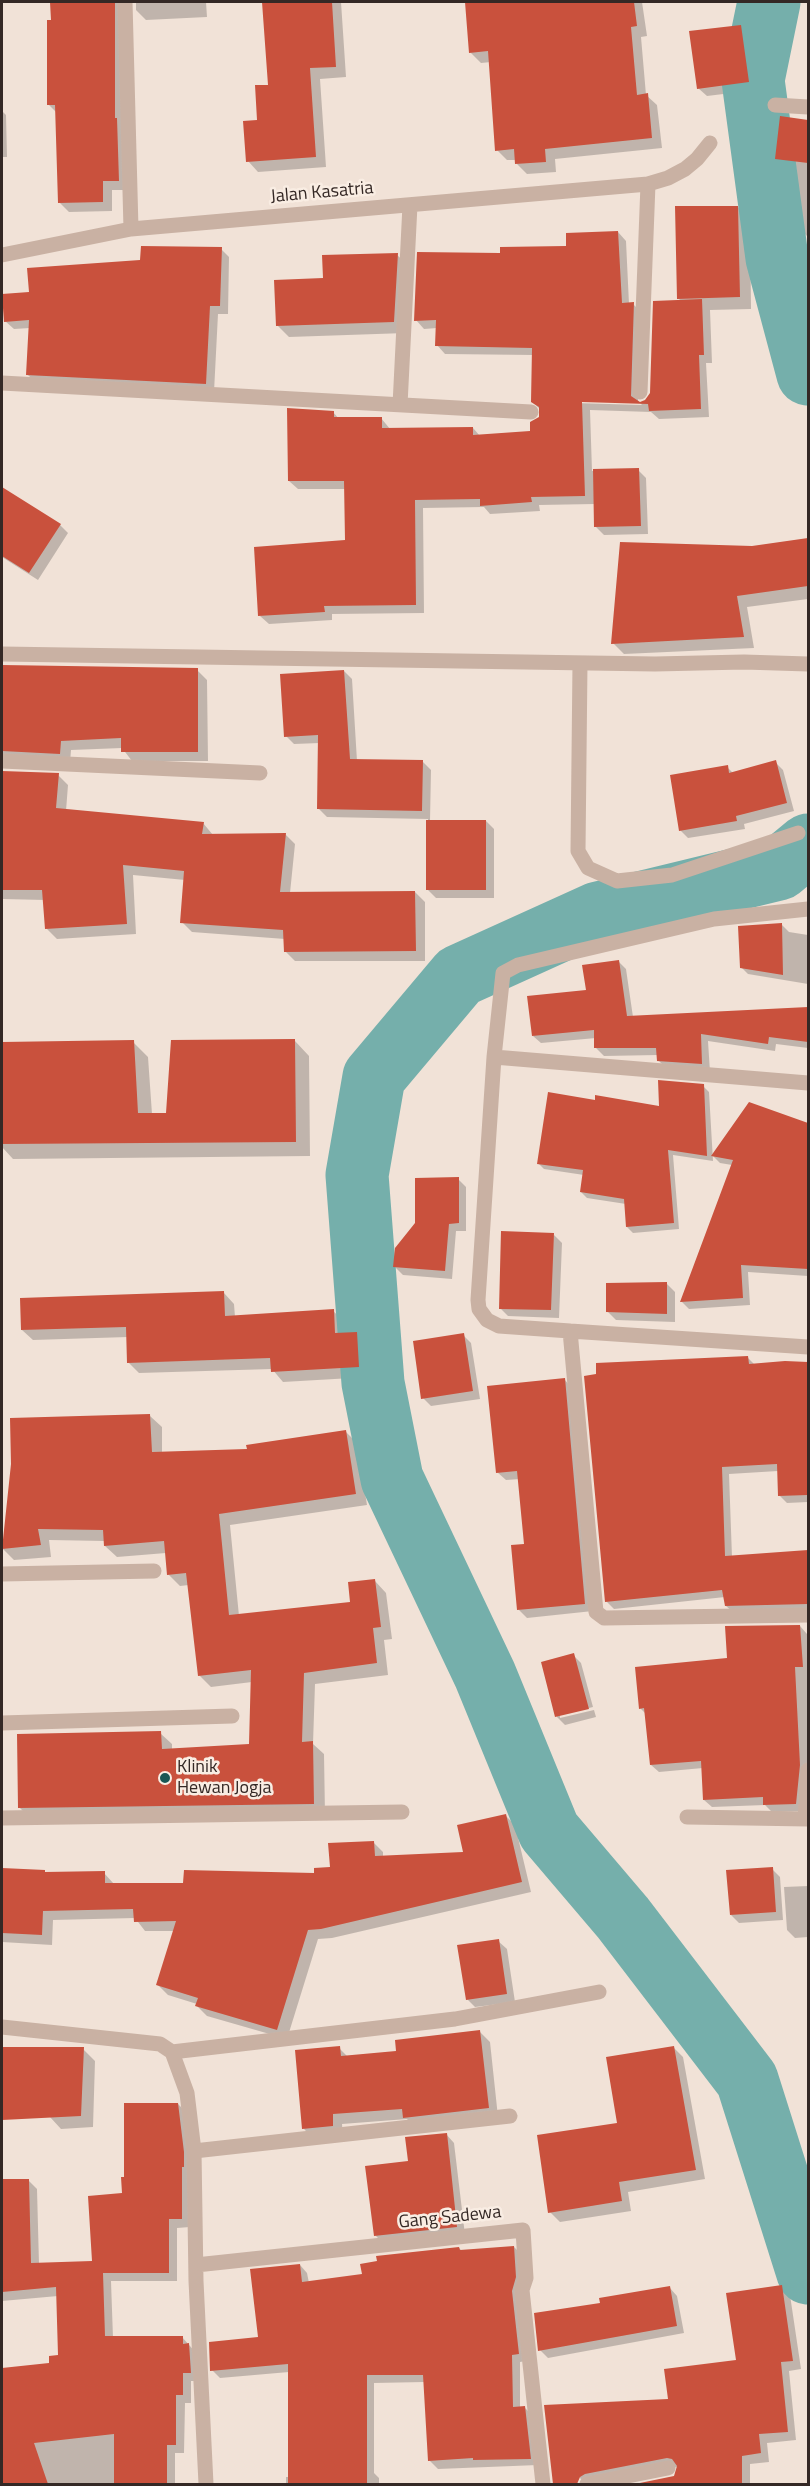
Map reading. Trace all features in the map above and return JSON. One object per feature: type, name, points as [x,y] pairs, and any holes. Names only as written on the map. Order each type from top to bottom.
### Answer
[{"type":"street","points":[[125,2],[131,229]]},
{"type":"street","points":[[775,105],[808,107]]},
{"type":"street","name":"Jalan Kasatria","points":[[2,255],[131,229],[648,184],[668,178],[685,169],[710,143]]},
{"type":"street","points":[[640,392],[648,184]]},
{"type":"street","points":[[400,405],[410,205]]},
{"type":"street","points":[[2,383],[531,412]]},
{"type":"street","points":[[2,654],[580,663],[808,664]]},
{"type":"street","points":[[580,663],[578,851],[588,868],[617,881],[672,874],[798,833]]},
{"type":"street","points":[[2,761],[260,773]]},
{"type":"street","points":[[808,909],[714,919],[518,965],[503,973],[494,1057],[478,1276],[479,1309],[487,1320],[499,1326],[808,1347]]},
{"type":"street","points":[[494,1057],[808,1083]]},
{"type":"street","points":[[570,1331],[596,1612],[604,1618],[808,1616]]},
{"type":"street","points":[[2,1574],[154,1571]]},
{"type":"street","points":[[2,1723],[232,1716]]},
{"type":"street","points":[[687,1817],[807,1819],[808,1770]]},
{"type":"street","points":[[2,1818],[402,1812]]},
{"type":"street","points":[[172,2052],[455,2019],[599,1992]]},
{"type":"street","points":[[2,2027],[160,2044],[172,2052],[187,2093],[194,2151],[196,2265],[206,2484]]},
{"type":"street","points":[[194,2151],[510,2116]]},
{"type":"street","name":"Gang Sadewa","points":[[196,2265],[524,2230],[526,2278],[522,2290],[543,2484]]},
{"type":"street","points":[[586,2484],[668,2468]]},
{"type":"building","points":[[50,2],[115,2],[115,118],[117,118],[119,181],[103,181],[103,202],[58,203],[55,105],[47,105],[47,20],[51,20]]},
{"type":"building","points":[[262,2],[332,2],[336,67],[310,68],[316,157],[246,162],[243,121],[257,120],[255,85],[268,85]]},
{"type":"building","points":[[465,2],[634,2],[637,26],[631,27],[637,95],[648,93],[652,138],[545,149],[546,162],[515,164],[514,149],[495,151],[488,51],[469,53]]},
{"type":"building","points":[[741,25],[749,82],[697,89],[689,31]]},
{"type":"building","points":[[780,116],[808,120],[808,163],[775,159]]},
{"type":"building","points":[[675,206],[738,206],[740,297],[677,299]]},
{"type":"building","points":[[618,231],[622,303],[634,302],[631,396],[640,402],[645,400],[650,393],[653,301],[702,299],[704,355],[699,355],[701,409],[649,411],[648,404],[582,402],[585,496],[531,497],[532,502],[480,506],[480,499],[415,500],[416,605],[324,606],[325,612],[258,616],[254,547],[345,540],[344,481],[288,481],[287,408],[334,411],[334,417],[382,417],[382,428],[473,427],[473,435],[530,431],[530,422],[539,417],[539,407],[531,402],[532,348],[435,346],[436,320],[414,321],[417,252],[500,253],[500,247],[566,246],[566,233]]},
{"type":"building","points":[[141,246],[222,247],[220,306],[210,306],[206,384],[26,375],[29,320],[4,322],[2,294],[29,292],[27,268],[140,260]]},
{"type":"building","points":[[398,253],[394,322],[276,326],[274,280],[323,278],[322,255]]},
{"type":"building","points":[[639,468],[641,526],[594,527],[593,469]]},
{"type":"building","points":[[2,487],[61,524],[29,573],[2,556]]},
{"type":"building","points":[[808,538],[808,586],[737,596],[744,637],[611,644],[620,542],[752,546]]},
{"type":"building","points":[[2,665],[198,668],[198,752],[121,752],[121,738],[61,741],[60,754],[2,751]]},
{"type":"building","points":[[344,670],[350,759],[423,760],[422,811],[317,809],[318,735],[284,737],[280,674]]},
{"type":"building","points":[[776,760],[787,803],[736,816],[737,821],[679,831],[670,775],[728,765],[729,773]]},
{"type":"building","points":[[2,771],[59,773],[56,808],[204,822],[202,834],[286,833],[280,892],[415,891],[416,951],[284,952],[283,930],[180,923],[184,871],[123,865],[127,924],[45,929],[42,890],[2,890]]},
{"type":"building","points":[[426,820],[486,820],[486,890],[426,890]]},
{"type":"building","points":[[782,923],[783,975],[740,968],[738,926]]},
{"type":"building","points":[[619,960],[627,1016],[808,1007],[808,1042],[769,1037],[768,1044],[701,1034],[702,1064],[657,1061],[656,1048],[594,1048],[594,1030],[532,1036],[527,996],[586,990],[582,965]]},
{"type":"building","points":[[295,1039],[296,1142],[2,1144],[2,1042],[134,1040],[138,1113],[166,1113],[171,1040]]},
{"type":"building","points":[[658,1080],[704,1084],[707,1156],[668,1150],[674,1223],[626,1227],[624,1199],[580,1192],[583,1170],[537,1164],[548,1092],[595,1100],[595,1095],[659,1106]]},
{"type":"building","points":[[749,1102],[808,1123],[808,1269],[741,1265],[743,1298],[680,1302],[733,1160],[711,1156]]},
{"type":"building","points":[[459,1177],[459,1223],[449,1224],[445,1271],[393,1267],[395,1248],[415,1223],[415,1178]]},
{"type":"building","points":[[501,1231],[554,1233],[551,1310],[499,1309]]},
{"type":"building","points":[[667,1282],[667,1314],[606,1312],[606,1283]]},
{"type":"building","points":[[224,1291],[225,1316],[334,1309],[335,1333],[357,1332],[359,1367],[271,1372],[270,1358],[127,1363],[126,1327],[21,1330],[20,1298]]},
{"type":"building","points":[[464,1333],[473,1391],[421,1399],[413,1341]]},
{"type":"building","points":[[748,1356],[749,1364],[808,1362],[808,1495],[778,1496],[777,1464],[722,1467],[725,1556],[808,1550],[808,1604],[725,1606],[722,1590],[605,1602],[584,1376],[596,1374],[596,1363]]},
{"type":"building","points":[[565,1378],[585,1604],[517,1610],[511,1545],[524,1544],[517,1471],[496,1473],[487,1386]]},
{"type":"building","points":[[150,1414],[152,1452],[247,1449],[246,1445],[346,1430],[356,1494],[219,1514],[229,1615],[350,1602],[348,1582],[375,1579],[381,1627],[373,1628],[377,1663],[304,1673],[302,1742],[313,1741],[314,1804],[18,1808],[17,1734],[161,1731],[162,1749],[249,1744],[251,1670],[198,1676],[186,1573],[167,1575],[164,1541],[104,1546],[103,1530],[38,1529],[41,1545],[2,1549],[11,1464],[10,1418]]},
{"type":"building","points":[[800,1625],[803,1667],[795,1667],[800,1765],[796,1804],[763,1805],[763,1797],[703,1800],[701,1761],[650,1765],[644,1708],[639,1709],[635,1667],[727,1658],[725,1626]]},
{"type":"building","points":[[574,1653],[589,1709],[555,1717],[541,1662]]},
{"type":"building","points":[[506,1814],[522,1882],[321,1929],[308,1930],[277,2030],[195,2006],[198,1998],[156,1985],[176,1921],[134,1922],[133,1909],[43,1911],[42,1935],[2,1933],[2,1868],[45,1870],[45,1872],[105,1871],[105,1883],[183,1883],[184,1870],[314,1873],[314,1868],[330,1867],[328,1843],[374,1841],[375,1856],[463,1852],[457,1825]]},
{"type":"building","points":[[773,1867],[776,1912],[730,1915],[726,1870]]},
{"type":"building","points":[[499,1939],[507,1994],[466,2000],[457,1945]]},
{"type":"building","points":[[480,2030],[489,2108],[403,2118],[402,2109],[333,2114],[333,2126],[302,2129],[295,2050],[340,2046],[341,2056],[396,2051],[395,2040]]},
{"type":"building","points":[[674,2046],[696,2170],[619,2182],[622,2201],[548,2213],[537,2135],[617,2123],[606,2057]]},
{"type":"building","points":[[2,2047],[84,2047],[81,2116],[2,2120]]},
{"type":"building","points":[[124,2103],[178,2103],[184,2152],[182,2219],[169,2219],[169,2273],[103,2273],[105,2336],[183,2336],[183,2344],[189,2343],[191,2373],[183,2373],[183,2395],[176,2395],[176,2445],[167,2445],[167,2484],[114,2484],[114,2434],[34,2443],[48,2484],[2,2484],[2,2368],[49,2363],[49,2356],[58,2355],[56,2287],[2,2292],[2,2179],[29,2179],[31,2263],[92,2261],[88,2196],[122,2193]]},
{"type":"building","points":[[447,2133],[457,2227],[374,2236],[365,2166],[408,2161],[405,2137]]},
{"type":"building","points":[[514,2246],[516,2277],[512,2291],[519,2354],[512,2355],[513,2407],[525,2406],[531,2459],[473,2460],[473,2458],[428,2461],[423,2375],[367,2375],[367,2484],[288,2484],[288,2364],[210,2371],[209,2342],[258,2337],[250,2269],[300,2264],[302,2282],[362,2274],[360,2264],[377,2261],[376,2256],[459,2247],[460,2250]]},
{"type":"building","points":[[782,2285],[793,2361],[781,2362],[788,2432],[759,2434],[761,2453],[742,2456],[742,2484],[635,2484],[674,2476],[677,2466],[672,2459],[667,2458],[585,2474],[580,2477],[577,2484],[553,2484],[544,2405],[668,2399],[664,2369],[736,2360],[726,2293]]},
{"type":"building","points":[[670,2286],[677,2326],[538,2351],[534,2313],[600,2303],[599,2298]]},
{"type":"waterway","points":[[769,2],[753,80],[777,258],[808,374]]},
{"type":"waterway","points":[[808,845],[779,869],[598,913],[459,976],[374,1077],[357,1175],[373,1383],[392,1479],[485,1675],[549,1831],[623,1918],[747,2080],[808,2273]]},
{"type":"place","name":"Klinik Hewan Jogja","points":[[165,1778]]}]
